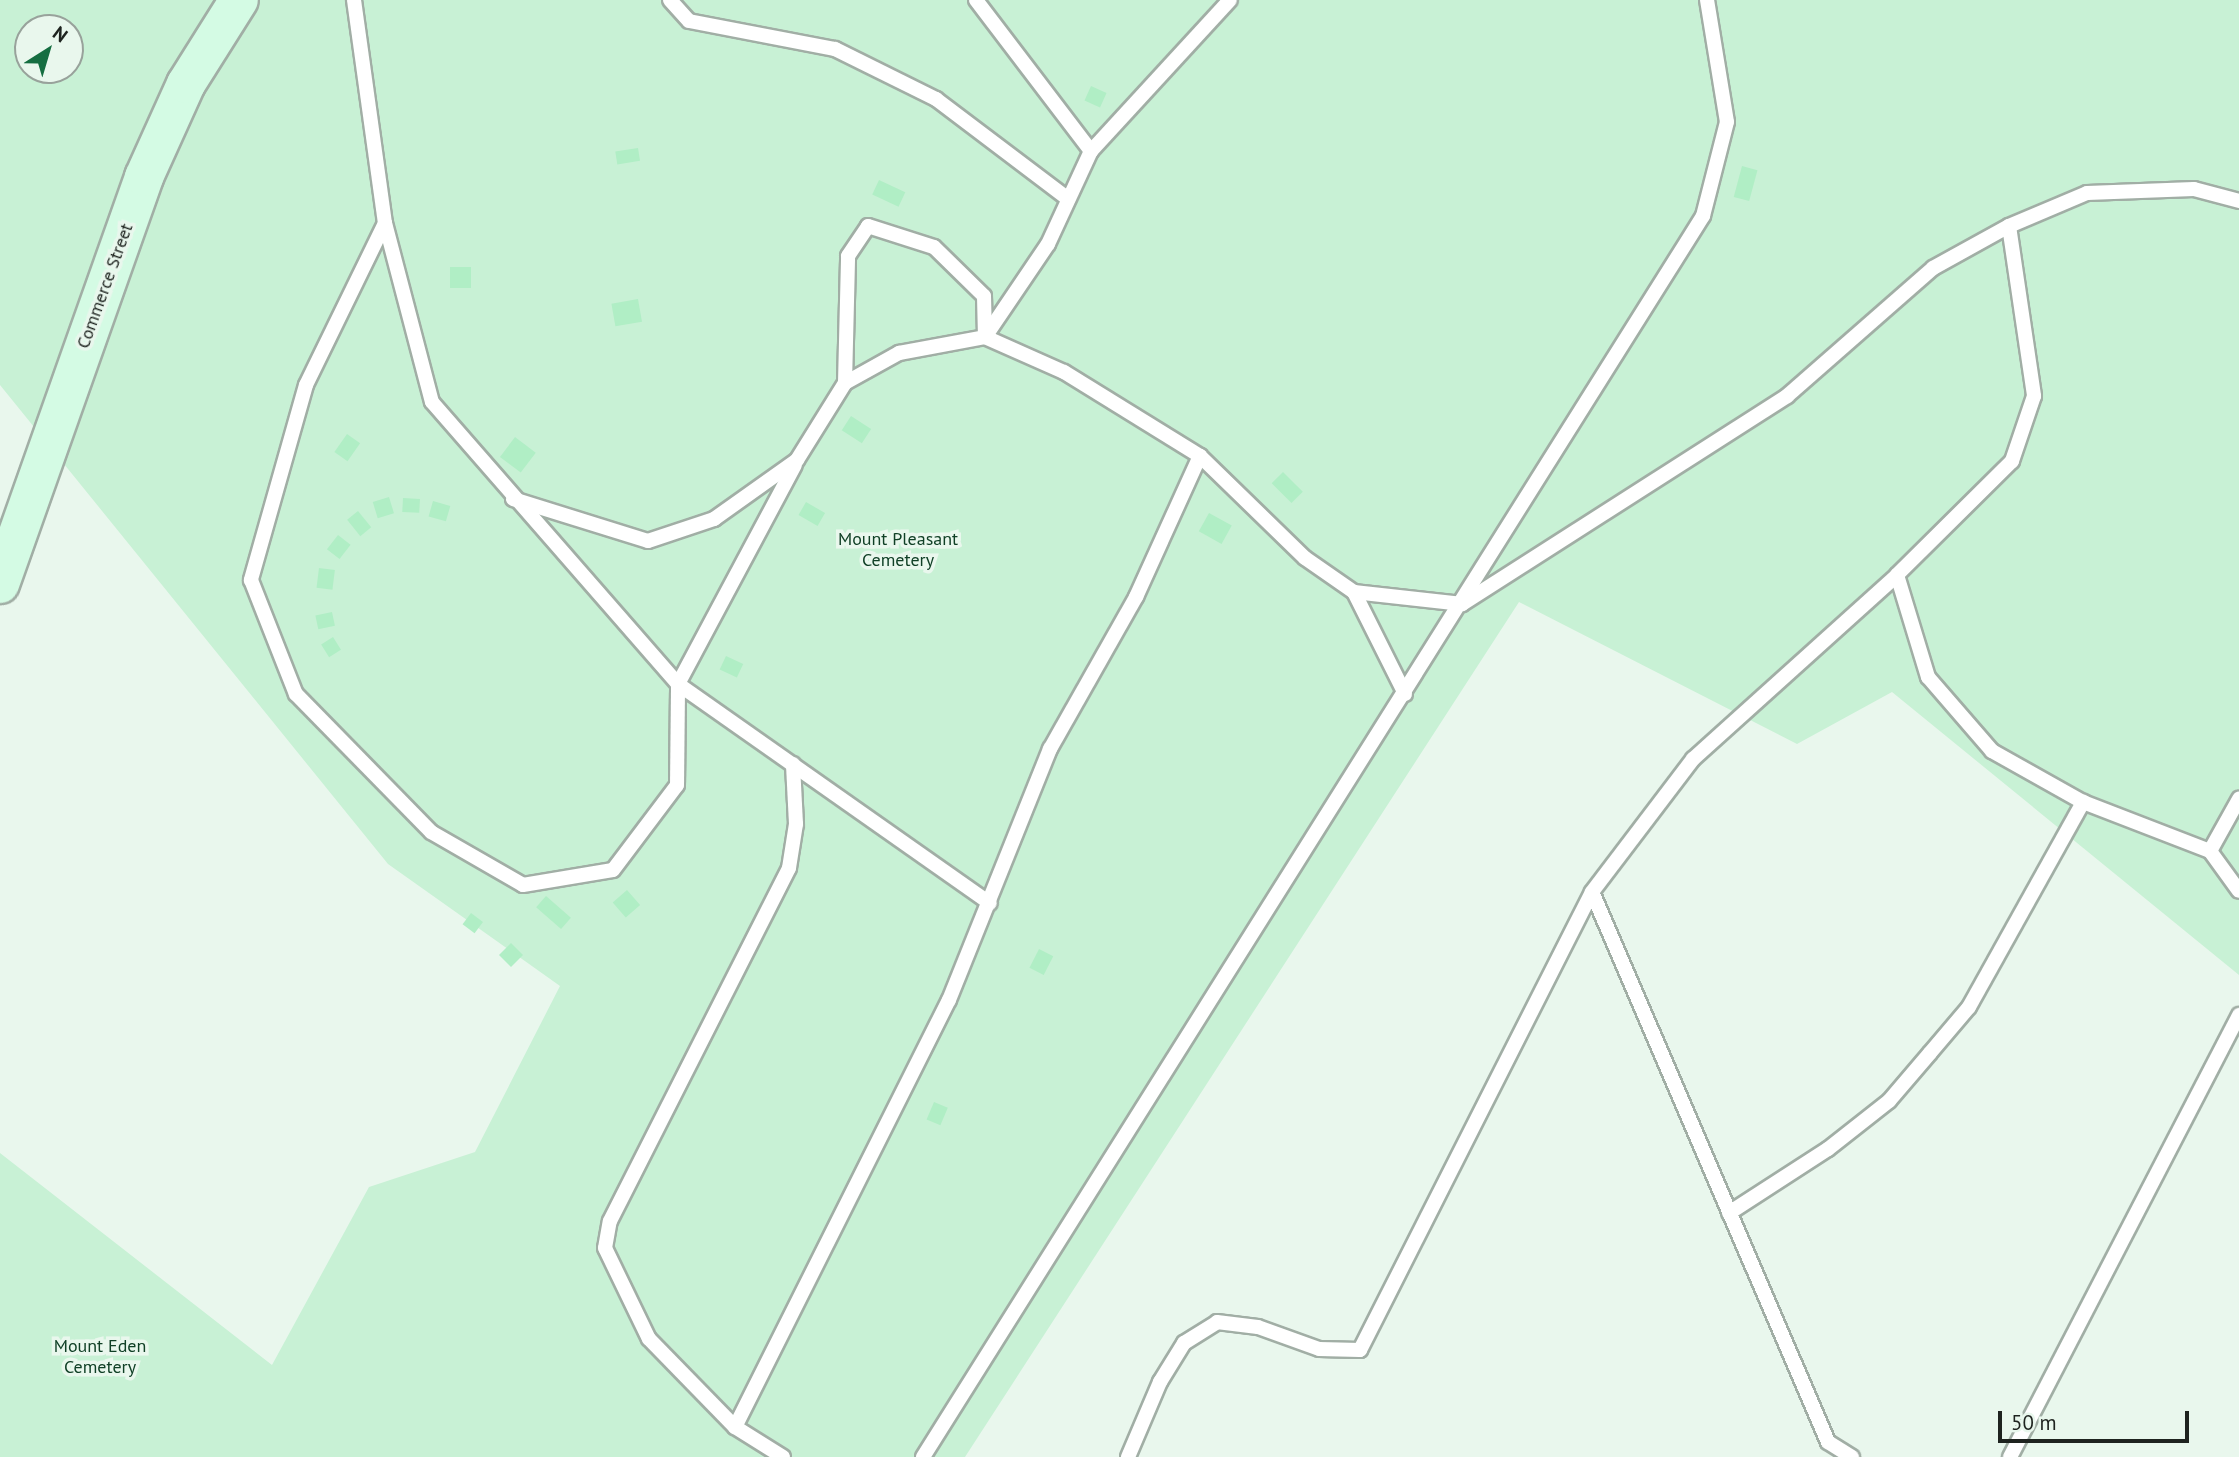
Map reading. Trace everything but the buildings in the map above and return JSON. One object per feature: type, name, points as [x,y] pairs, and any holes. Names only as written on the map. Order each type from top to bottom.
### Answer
[{"type":"street","name":"Commerce Street","points":[[0,584],[148,167],[186,84],[239,0]]},
{"type":"lane","points":[[354,0],[385,223],[432,402],[513,499],[678,684],[990,903]]},
{"type":"lane","points":[[670,0],[689,21],[835,49],[925,93],[1068,199]]},
{"type":"lane","points":[[976,0],[1091,151]]},
{"type":"lane","points":[[985,337],[1048,244],[1091,151],[1230,0]]},
{"type":"lane","points":[[923,1457],[1462,604],[1703,216],[1727,122],[1707,0]]},
{"type":"lane","points":[[385,223],[306,385],[251,580],[296,694],[431,832],[523,885],[613,870],[677,785],[678,684],[797,460],[845,383],[900,353],[985,337],[1064,372],[1200,456],[1305,558],[1354,592],[1462,604],[1787,396],[1933,268],[2009,226],[2087,192],[2194,189],[2239,201]]},
{"type":"lane","points":[[845,383],[848,256],[868,226],[934,247],[984,296],[985,337]]},
{"type":"lane","points":[[1128,1457],[1160,1382],[1184,1343],[1217,1322],[1258,1327],[1319,1349],[1360,1350],[1592,892],[1693,759],[1897,575],[2012,461],[2035,396],[2009,226]]},
{"type":"lane","points":[[735,1427],[949,1000],[1050,748],[1136,597],[1200,456]]},
{"type":"lane","points":[[513,499],[648,541],[714,519],[797,460]]},
{"type":"lane","points":[[1897,575],[1928,677],[1992,751],[2083,802],[2210,851],[2239,891]]},
{"type":"lane","points":[[1354,592],[1405,694]]},
{"type":"lane","points":[[783,1457],[735,1427],[649,1339],[605,1248],[610,1221],[789,867],[796,824],[793,764]]},
{"type":"lane","points":[[2210,851],[2239,799]]},
{"type":"lane","points":[[1729,1213],[1828,1150],[1889,1101],[1969,1007],[2083,802]]},
{"type":"lane","points":[[1592,892],[1828,1442],[1852,1457]]},
{"type":"lane","points":[[2010,1457],[2239,1015]]},
{"type":"green space","name":"Mount Pleasant Cemetery","points":[[0,0],[2239,0],[2239,975],[1892,692],[1797,744],[1519,602],[965,1457],[0,1457],[0,1153],[272,1365],[369,1187],[475,1152],[560,986],[388,864],[0,385]]},
{"type":"park label","name":"Mount Eden Cemetery","points":[[100,1357]]}]
